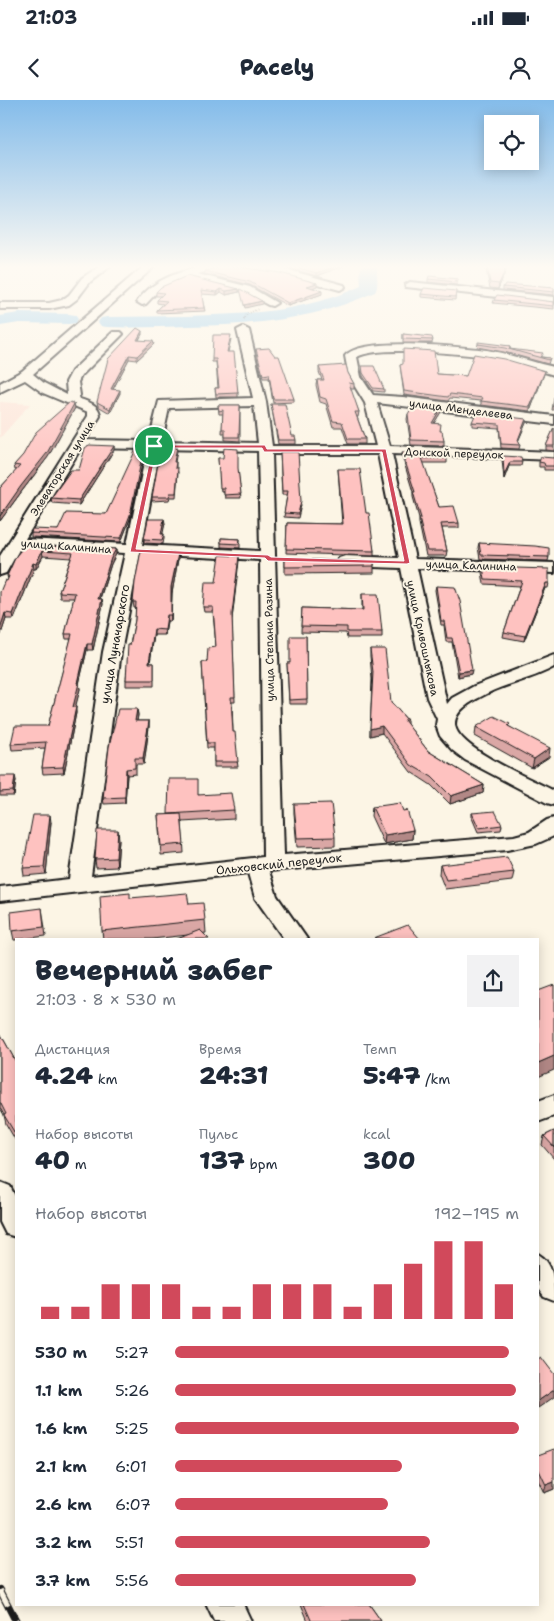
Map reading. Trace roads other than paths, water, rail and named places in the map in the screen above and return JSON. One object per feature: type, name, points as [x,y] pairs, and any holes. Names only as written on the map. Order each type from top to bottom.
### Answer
[{"type":"street","points":[[0,388],[26,374],[69,337]]},
{"type":"street","points":[[26,374],[41,387],[70,399],[74,395],[72,382],[76,374],[114,337]]},
{"type":"street","name":"улица Степана Разина","points":[[245,337],[260,402],[264,448],[268,558],[266,864]]},
{"type":"street","name":"улица Кривошлыкова","points":[[445,718],[438,707],[384,450],[368,399],[355,377],[351,356],[359,351],[391,347],[449,351],[488,354],[554,371]]},
{"type":"street","name":"Элеваторская улица","points":[[0,570],[94,416],[91,408],[70,399]]},
{"type":"street","name":"улица Менделеева","points":[[368,399],[402,401],[554,420]]},
{"type":"street","name":"улица Луначарского","points":[[79,885],[112,652],[163,404],[260,402]]},
{"type":"street","name":"Донской переулок","points":[[76,444],[384,450],[554,456]]},
{"type":"street","name":"улица Калинина","points":[[15,543],[288,560]]},
{"type":"street","name":"улица Калинина","points":[[328,561],[554,568]]},
{"type":"street","name":"улица Кривошлыкова","points":[[554,660],[544,667],[479,690],[449,711],[445,718],[444,726],[449,737],[465,752],[554,799]]},
{"type":"street","name":"Ольховский переулок","points":[[0,894],[266,864],[500,844],[522,841],[538,836],[554,825]]},
{"type":"street","points":[[266,864],[266,898],[295,938]]},
{"type":"street","points":[[539,1112],[554,1105]]},
{"type":"street","points":[[0,1194],[15,1223]]},
{"type":"street","points":[[539,1267],[554,1288]]},
{"type":"street","points":[[225,1606],[233,1621]]},
{"type":"railway","points":[[0,1590],[16,1621]]}]
